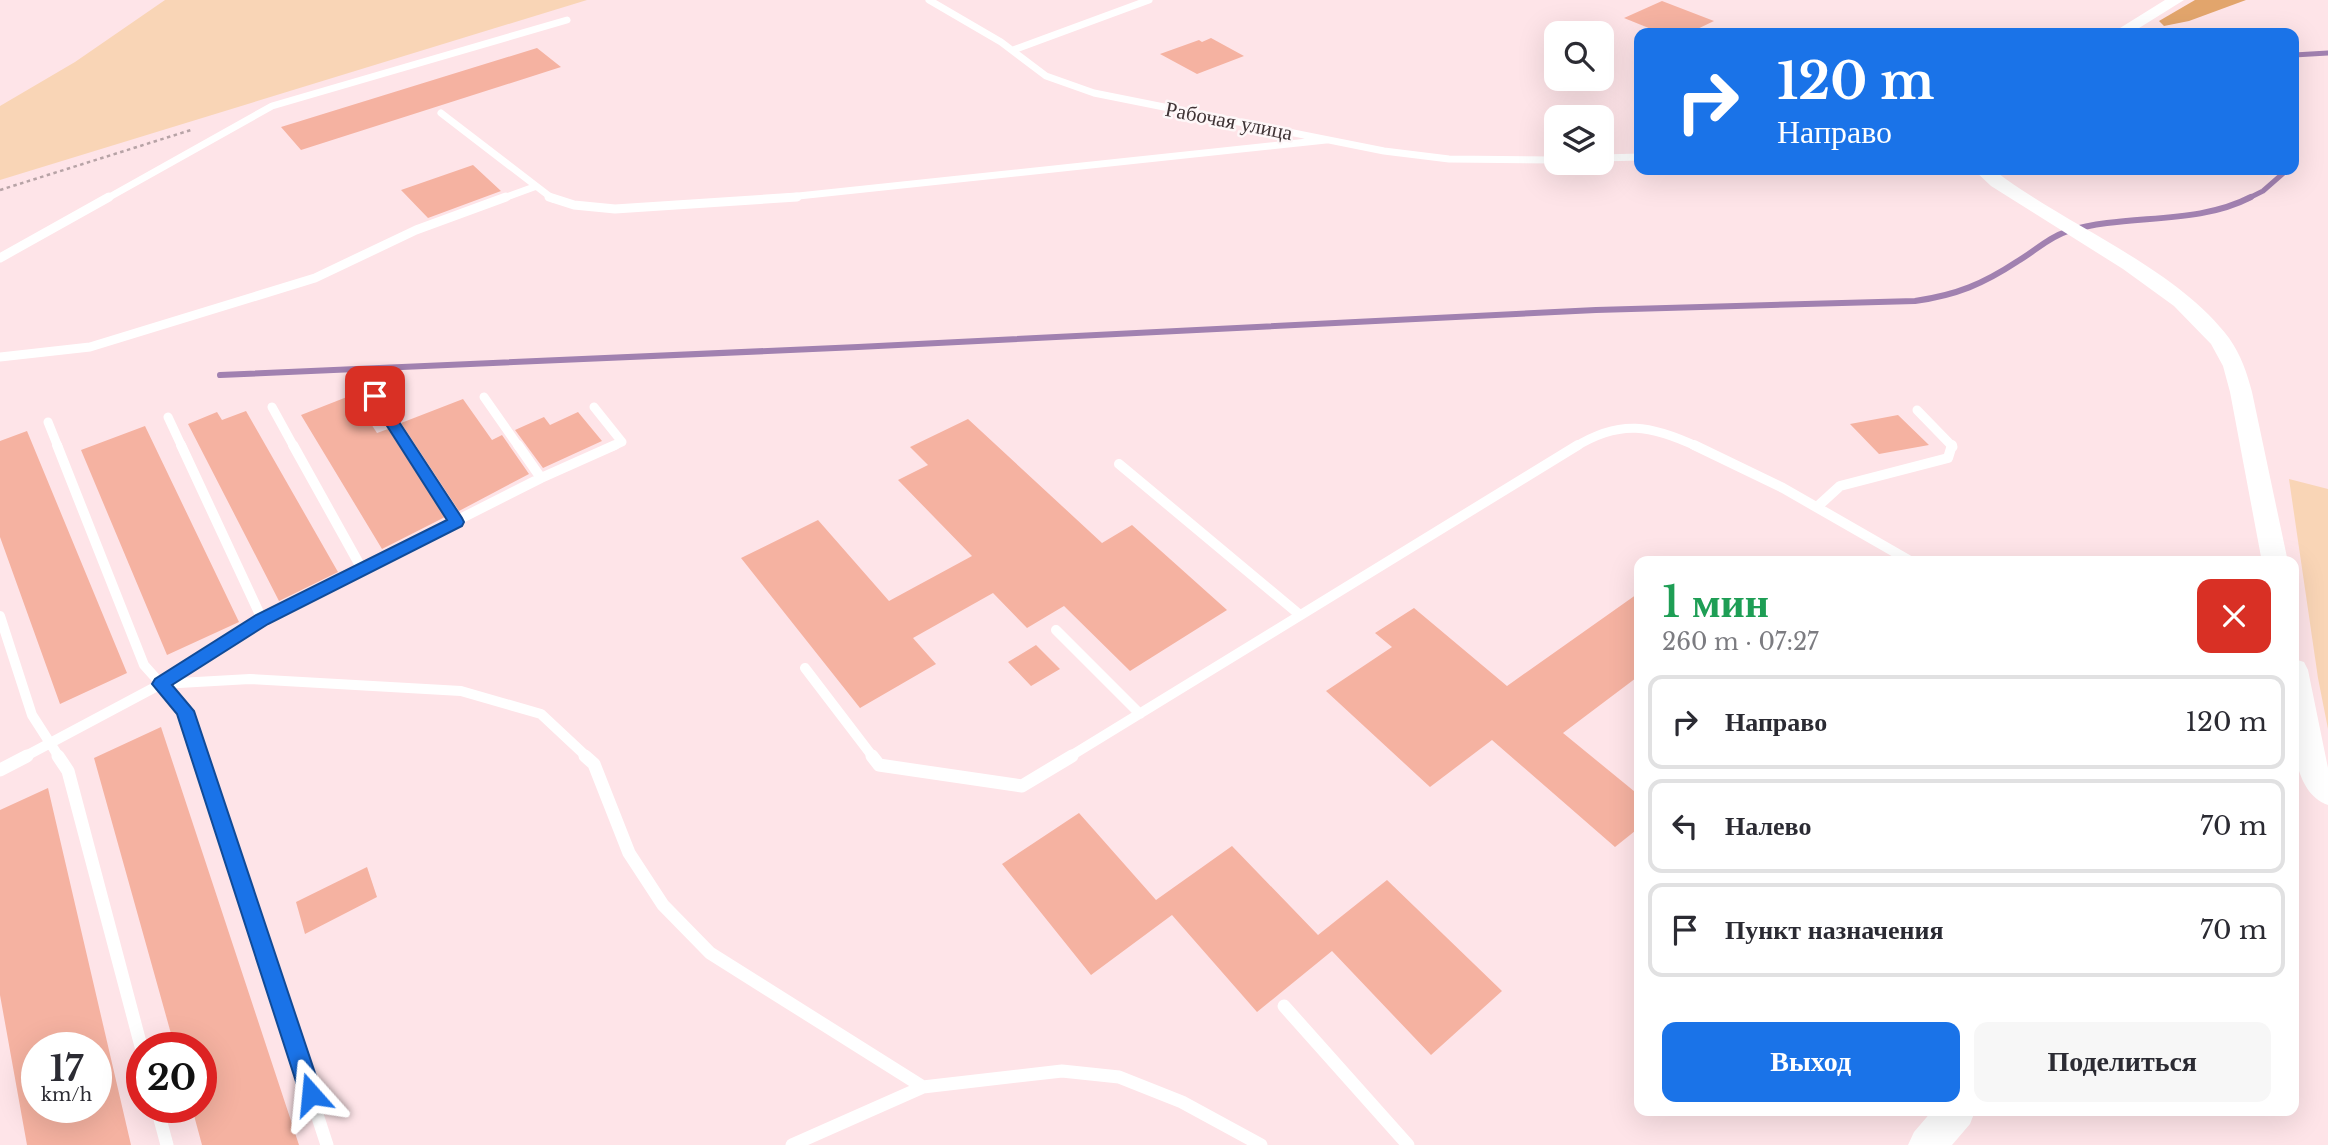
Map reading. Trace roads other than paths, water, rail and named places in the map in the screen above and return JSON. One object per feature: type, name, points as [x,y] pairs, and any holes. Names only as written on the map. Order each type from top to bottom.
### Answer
[{"type":"street","points":[[2128,28],[2172,1]]},
{"type":"street","points":[[1989,175],[2158,284],[2196,314],[2220,341],[2234,366],[2241,392],[2274,556]]},
{"type":"street","points":[[2299,701],[2311,777]]},
{"type":"street","points":[[1927,1145],[1953,1116]]},
{"type":"lane","name":"Рабочая улица","points":[[929,0],[1013,50],[1027,64],[1068,86],[1326,140],[1449,159],[1544,160]]},
{"type":"lane","points":[[1013,50],[1149,0]]},
{"type":"lane","points":[[0,258],[272,106],[566,20]]},
{"type":"lane","points":[[441,113],[550,198],[574,205],[615,209],[800,197],[1326,140]]},
{"type":"lane","points":[[1614,158],[1634,157]]},
{"type":"lane","points":[[0,357],[90,347],[315,278],[416,230],[534,187]]},
{"type":"lane","points":[[375,396],[457,522]]},
{"type":"lane","points":[[484,397],[541,478]]},
{"type":"lane","points":[[272,407],[362,569]]},
{"type":"lane","points":[[0,770],[161,684],[262,619],[541,478],[622,442],[594,407]]},
{"type":"lane","points":[[1817,507],[1840,486],[1948,458],[1953,446],[1917,410]]},
{"type":"lane","points":[[168,417],[262,619]]},
{"type":"lane","points":[[48,422],[144,665],[185,711],[327,1145]]},
{"type":"lane","points":[[805,668],[879,765],[1022,786],[1593,436],[1618,427],[1652,430],[1678,438],[1817,507],[1902,556]]},
{"type":"lane","points":[[1119,464],[1300,615]]},
{"type":"lane","points":[[0,615],[32,715],[68,771],[137,1032]]},
{"type":"lane","points":[[1056,630],[1140,714]]},
{"type":"lane","points":[[161,684],[250,679],[461,691],[541,714],[594,764],[629,853],[663,905],[710,953],[923,1087]]},
{"type":"lane","points":[[1284,1006],[1408,1145]]},
{"type":"lane","points":[[792,1145],[923,1087],[1062,1071],[1119,1077],[1182,1102],[1261,1145]]},
{"type":"lane","points":[[161,1123],[167,1145]]},
{"type":"waterway","points":[[2299,55],[2328,53]]},
{"type":"waterway","points":[[2251,197],[2263,191],[2281,175]]},
{"type":"waterway","points":[[220,375],[858,347],[1596,310],[1915,301],[1957,292],[1981,282],[2048,240],[2068,231],[2114,222],[2207,212],[2251,197]]},
{"type":"waterway","points":[[2247,199],[2251,197]]}]
